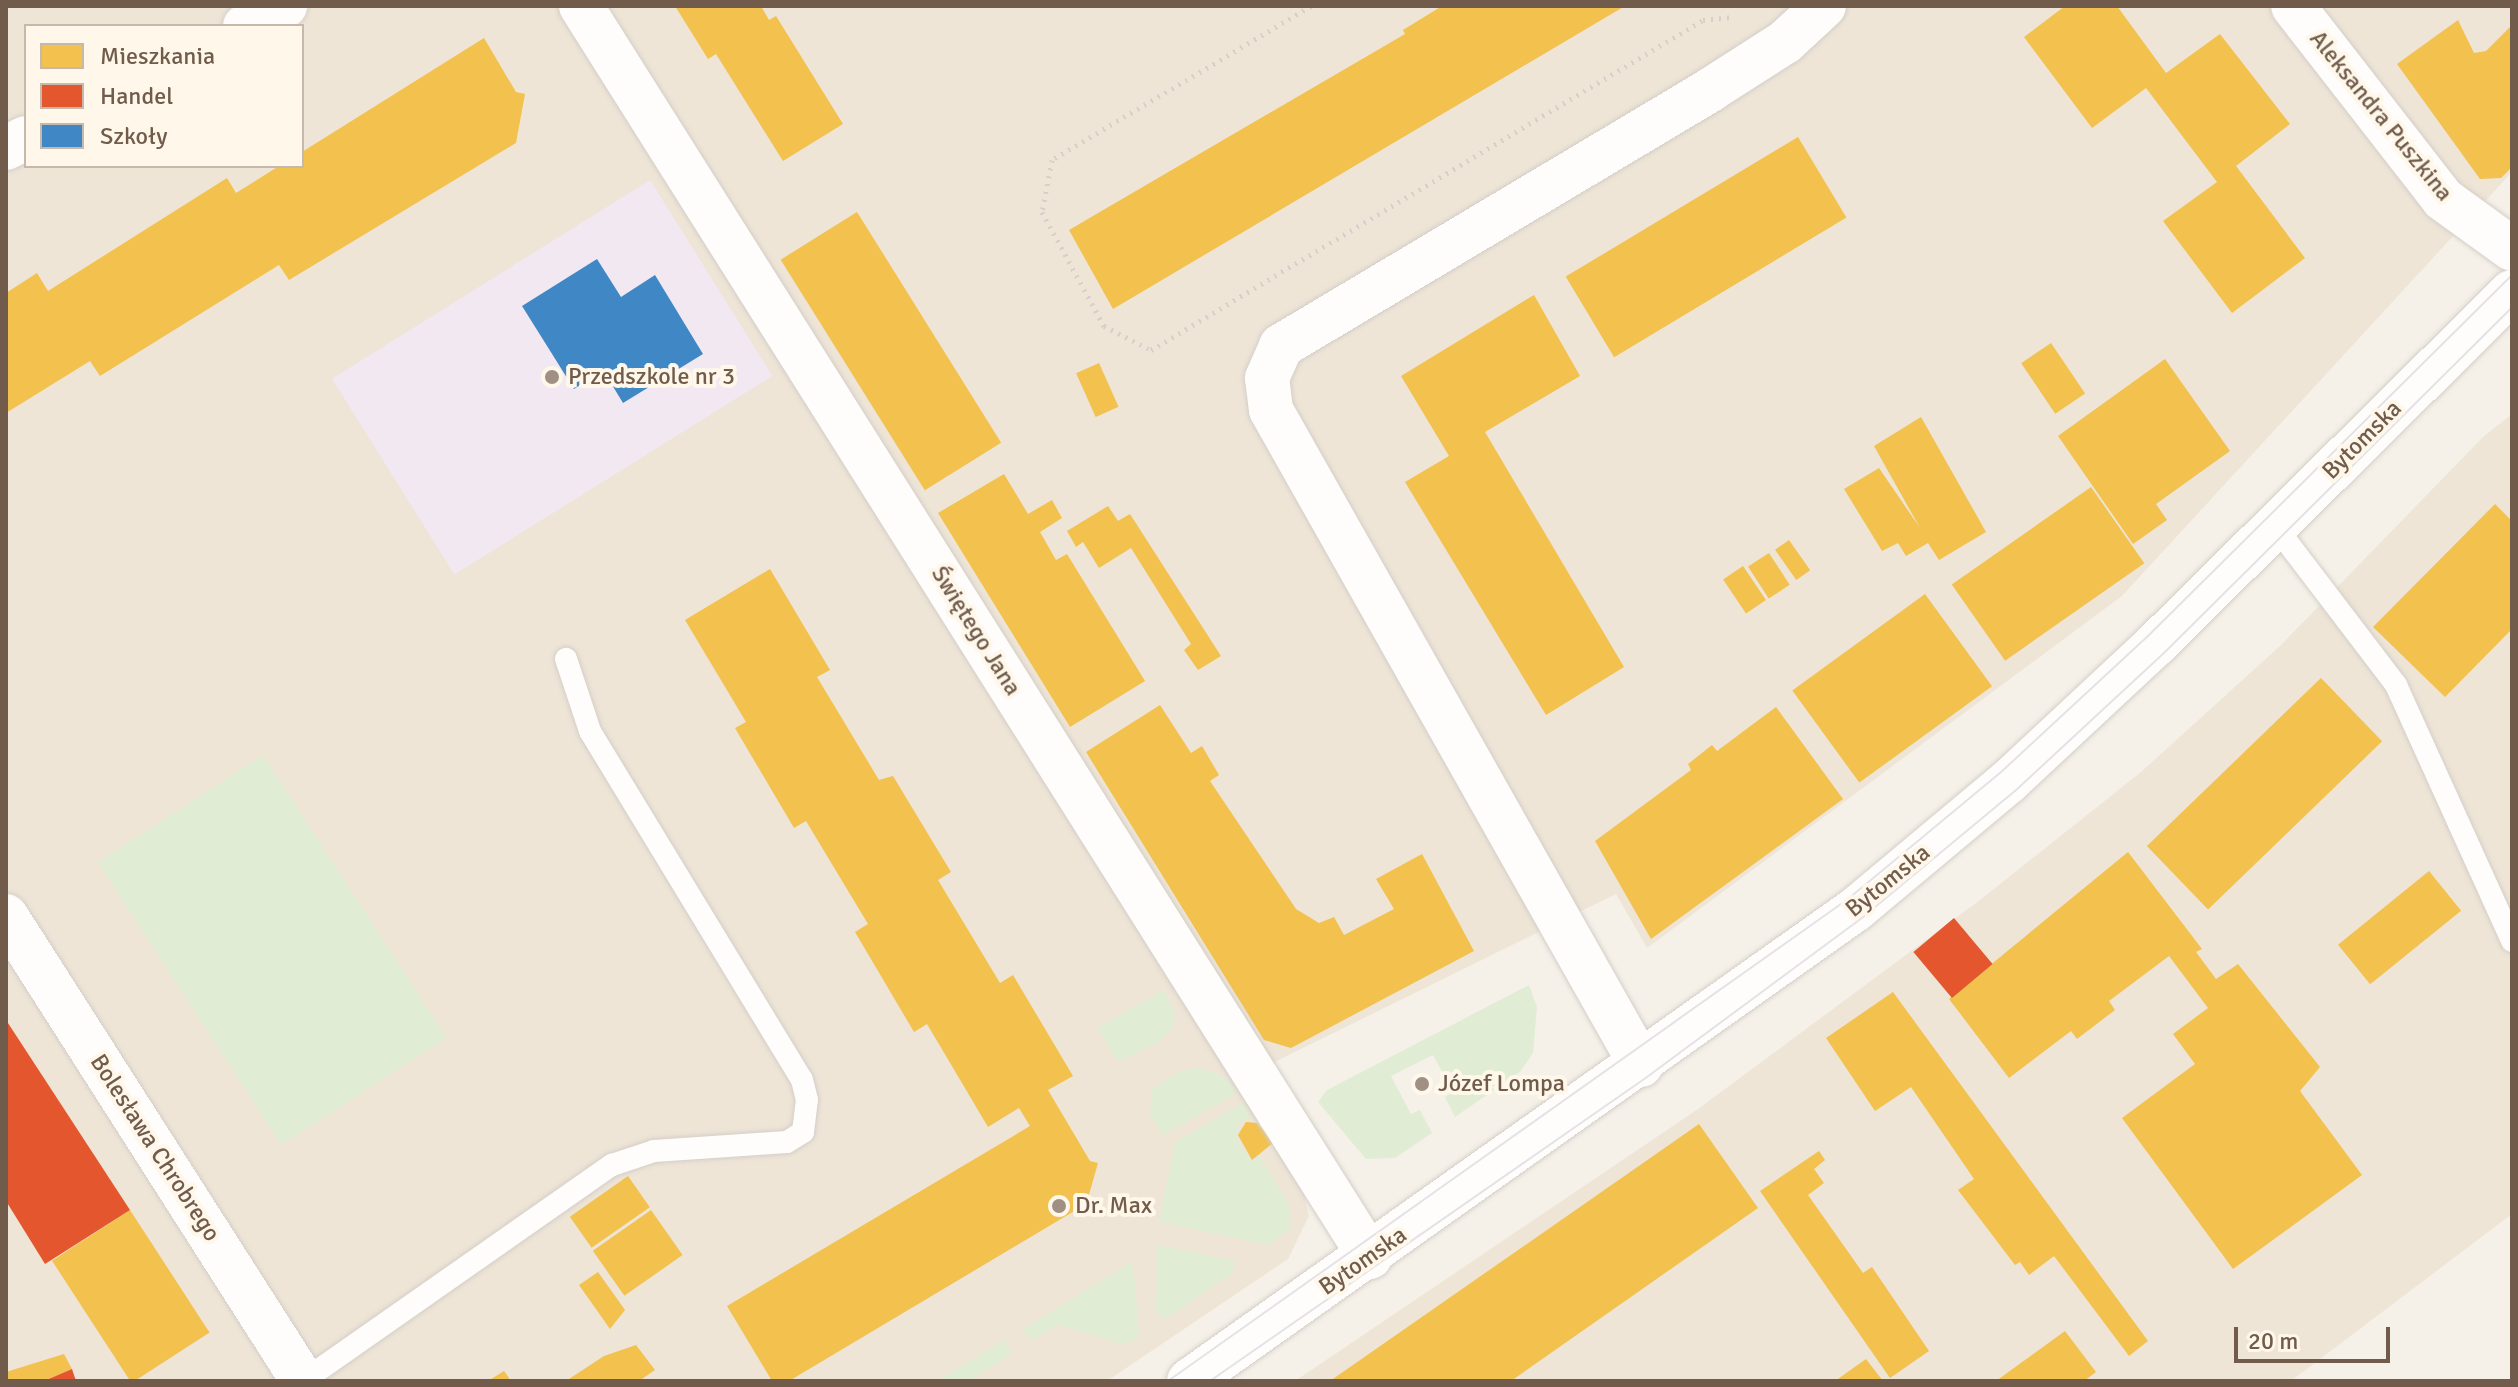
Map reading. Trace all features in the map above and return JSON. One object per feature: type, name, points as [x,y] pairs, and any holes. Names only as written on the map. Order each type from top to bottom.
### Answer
[{"type":"street","name":"Świętego Jana","points":[[581,6],[1370,1257]]},
{"type":"street","points":[[1641,1065],[1271,410],[1267,378],[1281,346],[1710,90],[1785,42],[1824,6]]},
{"type":"street","name":"Aleksandra Puszkina","points":[[2293,6],[2443,199],[2512,249]]},
{"type":"street","points":[[6,148],[24,139]]},
{"type":"street","name":"Bytomska","points":[[1189,1381],[1370,1257],[1856,909],[2008,782],[2275,526],[2512,292]]},
{"type":"street","name":"Bolesława Chrobrego","points":[[6,916],[303,1381]]},
{"type":"lane","points":[[2275,526],[2396,685],[2512,941]]},
{"type":"lane","points":[[303,1381],[612,1165],[654,1151],[787,1142],[803,1132],[807,1100],[802,1080],[590,731],[566,659]]},
{"type":"path","points":[[1311,6],[1052,160],[1042,212],[1104,326],[1151,350],[1703,20],[1744,20]]},
{"type":"shaded area","points":[[6,6],[2512,6],[2512,172],[2122,596],[1647,948],[1616,894],[1238,1080],[1303,1190],[1309,1216],[1288,1259],[1107,1381],[6,1381]]},
{"type":"shaded area","name":"Przedszkole nr 3","points":[[650,180],[772,376],[454,575],[332,379]]},
{"type":"shaded area","points":[[2512,414],[2512,1214],[2291,1381],[1295,1381],[1698,1109],[1980,900],[2141,772],[2281,645],[2483,437]]},
{"type":"green space","points":[[263,755],[447,1038],[281,1145],[98,862]]},
{"type":"green space","points":[[1529,985],[1537,1007],[1533,1053],[1520,1072],[1455,1117],[1445,1097],[1453,1092],[1433,1055],[1391,1076],[1411,1114],[1420,1110],[1432,1133],[1395,1158],[1366,1159],[1318,1102],[1327,1090]]},
{"type":"green space","points":[[1164,990],[1175,1013],[1174,1027],[1157,1043],[1118,1062],[1097,1028]]},
{"type":"green space","points":[[1198,1067],[1227,1078],[1237,1093],[1162,1136],[1150,1113],[1152,1089],[1178,1072]]},
{"type":"green space","points":[[1245,1102],[1253,1115],[1238,1125],[1238,1142],[1251,1161],[1259,1156],[1288,1202],[1291,1228],[1269,1245],[1159,1222],[1175,1142]]},
{"type":"green space","points":[[1157,1245],[1233,1260],[1233,1273],[1164,1320],[1156,1312]]},
{"type":"green space","points":[[1133,1261],[1139,1336],[1125,1345],[1059,1325],[1031,1341],[1023,1329]]},
{"type":"green space","points":[[1004,1340],[1012,1354],[968,1381],[938,1381]]},
{"type":"building: Mieszkania","points":[[675,6],[761,6],[769,20],[776,16],[843,124],[783,161],[716,54],[708,59]]},
{"type":"building: Mieszkania","points":[[1442,6],[1625,6],[1113,309],[1069,230],[1405,34],[1403,30]]},
{"type":"building: Mieszkania","points":[[2065,6],[2117,6],[2166,73],[2220,34],[2290,124],[2236,166],[2305,258],[2232,313],[2163,221],[2217,182],[2146,88],[2092,128],[2024,37]]},
{"type":"building: Mieszkania","points":[[2458,20],[2474,53],[2486,51],[2512,25],[2512,167],[2501,178],[2480,179],[2397,64]]},
{"type":"building: Mieszkania","points":[[484,38],[516,92],[525,94],[516,143],[289,280],[279,265],[100,376],[90,361],[6,413],[6,293],[37,273],[48,291],[227,178],[236,193],[276,168],[304,168],[304,151]]},
{"type":"building: Mieszkania","points":[[1798,137],[1846,218],[1614,357],[1566,277]]},
{"type":"building: Mieszkania","points":[[857,212],[1001,443],[925,490],[781,260]]},
{"type":"building: Mieszkania","points":[[1534,295],[1580,376],[1485,432],[1624,667],[1546,715],[1405,482],[1449,456],[1401,376]]},
{"type":"building: Mieszkania","points":[[2051,343],[2085,394],[2055,414],[2021,363]]},
{"type":"building: Mieszkania","points":[[2165,359],[2230,451],[2156,504],[2167,520],[2133,544],[2058,436]]},
{"type":"building: Mieszkania","points":[[1099,363],[1119,407],[1096,417],[1076,373]]},
{"type":"building: Mieszkania","points":[[1921,417],[1986,532],[1939,560],[1928,543],[1906,556],[1898,543],[1882,551],[1844,489],[1879,468],[1920,528],[1874,446]]},
{"type":"building: Mieszkania","points":[[1004,474],[1028,514],[1052,500],[1062,518],[1040,532],[1056,560],[1067,554],[1145,681],[1070,727],[938,513]]},
{"type":"building: Mieszkania","points":[[2091,487],[2144,563],[2005,661],[1952,585]]},
{"type":"building: Mieszkania","points":[[2495,504],[2512,521],[2512,629],[2445,697],[2373,627]]},
{"type":"building: Mieszkania","points":[[1108,506],[1118,521],[1130,514],[1221,656],[1198,670],[1184,650],[1191,644],[1131,548],[1099,568],[1083,542],[1076,547],[1067,531]]},
{"type":"building: Mieszkania","points":[[1789,540],[1810,570],[1796,580],[1775,550]]},
{"type":"building: Mieszkania","points":[[1769,553],[1790,585],[1769,598],[1748,567]]},
{"type":"building: Mieszkania","points":[[1743,566],[1766,600],[1746,613],[1723,579]]},
{"type":"building: Mieszkania","points":[[770,569],[830,670],[817,677],[879,780],[893,776],[951,872],[938,880],[1000,983],[1013,975],[1073,1076],[1048,1090],[1090,1161],[1098,1163],[1084,1212],[1076,1210],[789,1381],[772,1381],[727,1306],[1030,1126],[1019,1108],[988,1127],[927,1024],[914,1032],[855,932],[868,924],[806,821],[794,828],[735,728],[746,722],[685,620]]},
{"type":"building: Mieszkania","points":[[1925,594],[1992,686],[1859,783],[1792,690]]},
{"type":"building: Mieszkania","points":[[2321,678],[2382,741],[2208,909],[2147,846]]},
{"type":"building: Mieszkania","points":[[1160,705],[1191,753],[1202,746],[1219,775],[1210,781],[1296,909],[1319,923],[1334,917],[1344,935],[1394,909],[1376,879],[1422,854],[1474,951],[1291,1048],[1264,1040],[1086,752]]},
{"type":"building: Mieszkania","points":[[1776,707],[1843,799],[1651,939],[1595,841],[1691,770],[1688,764],[1712,745],[1717,751]]},
{"type":"building: Mieszkania","points":[[2128,852],[2202,949],[2196,952],[2216,979],[2238,964],[2320,1067],[2300,1091],[2362,1175],[2233,1269],[2122,1118],[2195,1064],[2173,1034],[2208,1008],[2169,956],[2109,1001],[2115,1010],[2077,1039],[2071,1031],[2009,1078],[1949,999]]},
{"type":"building: Mieszkania","points":[[2429,871],[2461,911],[2370,984],[2338,945]]},
{"type":"building: Mieszkania","points":[[1893,992],[2148,1341],[2129,1356],[2054,1256],[2029,1275],[2020,1262],[2015,1265],[1958,1190],[1974,1179],[1911,1087],[1875,1111],[1826,1038]]},
{"type":"building: Mieszkania","points":[[1246,1122],[1257,1123],[1273,1143],[1252,1160],[1238,1135]]},
{"type":"building: Mieszkania","points":[[1699,1124],[1758,1208],[1511,1381],[1330,1381]]},
{"type":"building: Mieszkania","points":[[1819,1151],[1825,1160],[1814,1169],[1824,1183],[1808,1195],[1863,1273],[1872,1267],[1929,1351],[1890,1378],[1760,1191]]},
{"type":"building: Mieszkania","points":[[628,1176],[650,1207],[592,1248],[570,1217]]},
{"type":"building: Mieszkania","points":[[130,1210],[210,1332],[130,1381],[52,1261]]},
{"type":"building: Mieszkania","points":[[651,1210],[683,1255],[624,1296],[593,1251]]},
{"type":"building: Mieszkania","points":[[598,1272],[625,1310],[610,1329],[579,1285]]},
{"type":"building: Mieszkania","points":[[2065,1331],[2096,1372],[2084,1381],[1996,1381]]},
{"type":"building: Mieszkania","points":[[636,1345],[655,1370],[639,1381],[566,1381],[604,1356]]},
{"type":"building: Mieszkania","points":[[64,1354],[72,1369],[44,1381],[6,1381],[6,1372]]},
{"type":"building: Mieszkania","points":[[1866,1359],[1883,1381],[1835,1381]]},
{"type":"building: Mieszkania","points":[[504,1371],[511,1381],[488,1381]]},
{"type":"building: Handel","points":[[1954,918],[1993,964],[1952,998],[1913,952]]},
{"type":"building: Handel","points":[[6,1020],[130,1210],[45,1264],[6,1201]]},
{"type":"building: Handel","points":[[72,1369],[76,1381],[44,1381]]},
{"type":"building: Szkoły","points":[[597,259],[621,297],[655,275],[703,354],[623,403],[603,370],[574,389],[522,306]]},
{"type":"tram line","points":[[1168,1381],[1848,899],[2000,773],[2148,636],[2512,275]]},
{"type":"tram line","points":[[1210,1381],[1647,1077],[1863,917],[2015,791],[2164,653],[2512,308]]},
{"type":"place","name":"Przedszkole nr 3","points":[[552,377]]},
{"type":"place","name":"Józef Lompa","points":[[1422,1084]]},
{"type":"place","name":"Dr. Max","points":[[1059,1206]]}]
